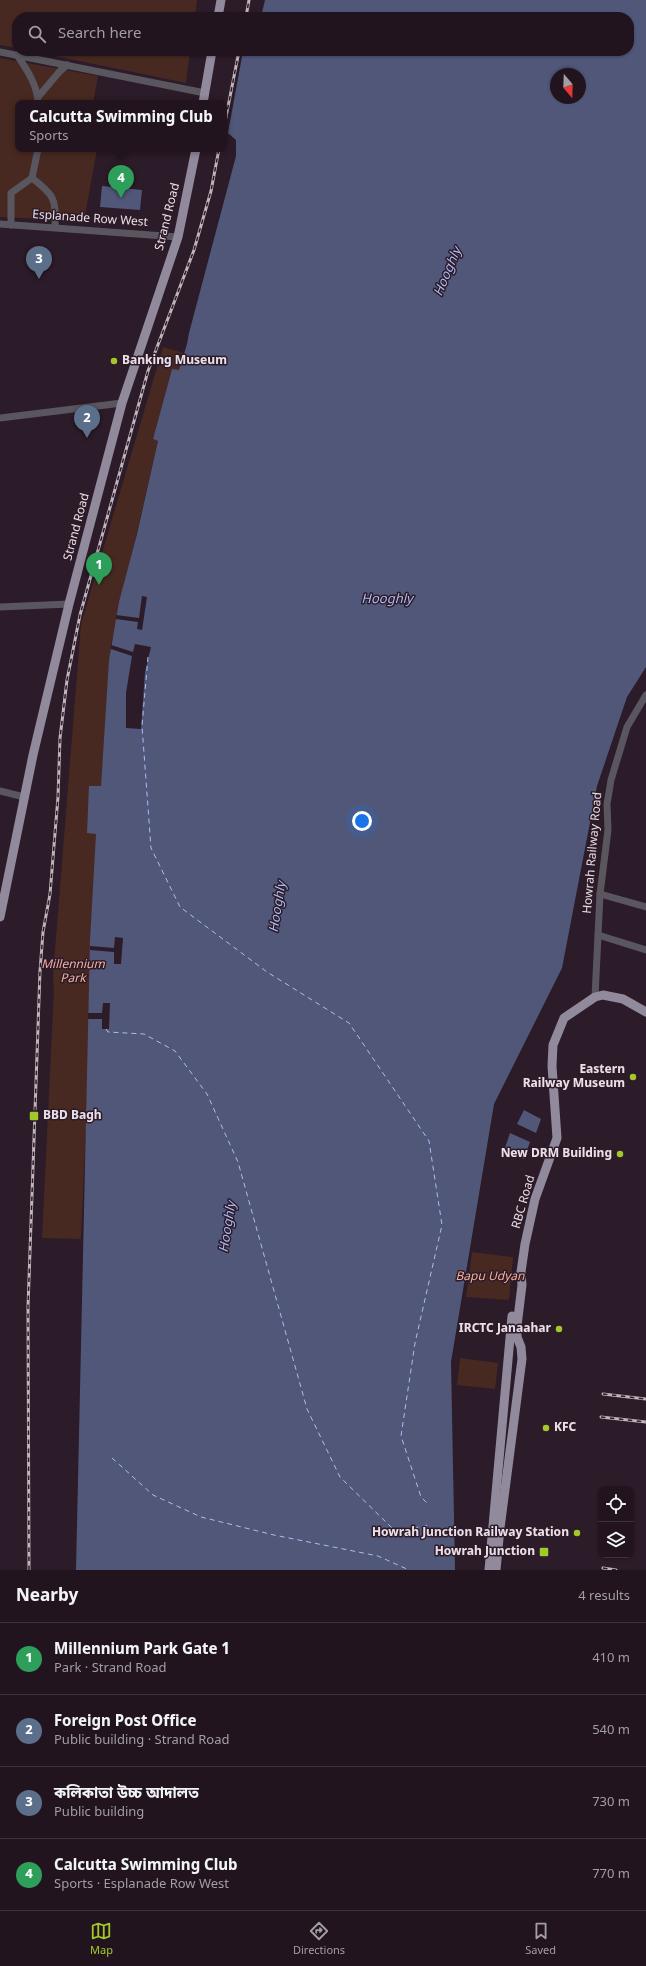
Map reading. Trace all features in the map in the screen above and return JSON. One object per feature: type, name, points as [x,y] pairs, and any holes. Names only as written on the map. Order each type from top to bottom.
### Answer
[{"type":"main road","points":[[219,12],[221,0]]},
{"type":"main road","points":[[204,100],[211,56]]},
{"type":"main road","name":"Strand Road","points":[[0,917],[24,797],[69,604],[122,403],[178,237],[195,152]]},
{"type":"main road","points":[[595,996],[603,995],[623,999],[646,1012]]},
{"type":"main road","name":"RBC Road","points":[[496,1570],[522,1359],[521,1347],[517,1337],[522,1285],[521,1272],[535,1199],[557,1138],[552,1066],[553,1045],[564,1018],[595,996]]},
{"type":"main road","name":"RBC Road","points":[[489,1570],[509,1344],[516,1280],[521,1272]]},
{"type":"street","points":[[0,52],[12,54]]},
{"type":"street","points":[[18,56],[26,69],[38,100]]},
{"type":"street","points":[[22,56],[205,94]]},
{"type":"street","points":[[38,100],[60,71],[67,65]]},
{"type":"street","points":[[11,225],[11,193],[32,178],[37,152]]},
{"type":"street","points":[[32,178],[49,191],[56,209],[56,227]]},
{"type":"street","name":"Esplanade Row West","points":[[0,224],[178,237]]},
{"type":"street","points":[[0,418],[122,403]]},
{"type":"street","points":[[0,607],[69,604]]},
{"type":"street","name":"Howrah Railway Road","points":[[595,996],[600,894],[608,830],[607,804],[611,780],[628,727],[646,695]]},
{"type":"street","points":[[0,791],[24,797]]},
{"type":"street","points":[[600,894],[646,907]]},
{"type":"street","points":[[598,934],[646,950]]},
{"type":"green space","points":[[0,0],[197,0],[196,12],[12,12],[12,47],[0,45]]},
{"type":"green space","points":[[55,56],[189,56],[186,83]]},
{"type":"green space","points":[[0,58],[98,76],[94,100],[15,100],[15,152],[96,152],[84,221],[0,217]]},
{"type":"green space","name":"Millennium Park","points":[[163,347],[184,353],[179,371],[172,369],[153,439],[158,441],[111,645],[101,787],[81,1239],[42,1238],[54,989],[53,975],[81,624]]},
{"type":"green space","name":"Bapu Udyan","points":[[472,1252],[513,1257],[509,1300],[466,1297]]},
{"type":"green space","points":[[460,1358],[498,1363],[495,1389],[457,1385]]},
{"type":"water","name":"Hooghly","points":[[265,0],[646,0],[646,667],[627,697],[597,786],[562,968],[494,1104],[451,1362],[455,1570],[76,1570],[90,940],[96,834],[87,833],[89,786],[101,786],[109,660],[119,602],[137,534],[158,441],[153,439],[172,369],[179,370],[187,344],[236,156],[236,140],[228,133],[242,56],[634,56],[634,12],[262,12]]},
{"type":"water","points":[[102,186],[142,190],[140,210],[100,207]]},
{"type":"water","points":[[524,1110],[541,1119],[536,1133],[517,1124]]},
{"type":"water","points":[[510,1133],[530,1142],[524,1159],[504,1151]]},
{"type":"pier","points":[[142,596],[147,597],[142,630],[137,629],[138,622],[116,619],[116,615],[139,618]]},
{"type":"pier","points":[[135,644],[151,647],[145,672],[141,729],[126,728],[126,693],[132,656],[111,649],[111,645],[133,652]]},
{"type":"pier","points":[[115,937],[123,938],[121,964],[114,964],[114,952],[90,950],[90,946],[114,948]]},
{"type":"pier","points":[[103,1003],[110,1003],[109,1029],[102,1029],[102,1019],[88,1019],[88,1013],[102,1013]]},
{"type":"ferry route","points":[[148,657],[142,726],[151,848],[180,907],[267,972],[349,1023],[429,1141],[442,1225],[415,1343],[401,1436],[421,1497],[429,1505]]},
{"type":"ferry route","points":[[106,1029],[108,1032],[144,1034],[175,1051],[207,1094],[238,1162],[307,1409],[340,1477],[392,1528],[405,1530],[428,1525]]},
{"type":"ferry route","points":[[112,1458],[153,1495],[201,1517],[274,1535],[378,1556],[409,1570]]},
{"type":"railway","points":[[247,12],[249,0]]},
{"type":"railway","points":[[227,112],[238,56]]},
{"type":"railway","points":[[29,1570],[28,1307],[40,971],[43,932],[50,894],[58,797],[60,738],[67,680],[80,615],[148,371],[194,250],[211,191],[218,152]]},
{"type":"railway","points":[[603,1394],[646,1399]]},
{"type":"railway","points":[[601,1417],[646,1422]]},
{"type":"railway","points":[[603,1568],[616,1570]]},
{"type":"place","name":"Calcutta Swimming Club","points":[[121,198]]},
{"type":"place","name":"কলিকাতা উচ্চ আদালত","points":[[39,279]]},
{"type":"place","name":"Banking Museum","points":[[114,361]]},
{"type":"place","name":"Foreign Post Office","points":[[87,438]]},
{"type":"place","name":"Millennium Park Gate 1","points":[[99,585]]},
{"type":"place","name":"Eastern Railway Museum","points":[[633,1077]]},
{"type":"place","name":"BBD Bagh","points":[[34,1116]]},
{"type":"place","name":"New DRM Building","points":[[620,1154]]},
{"type":"place","name":"IRCTC Janaahar","points":[[559,1329]]},
{"type":"place","name":"KFC","points":[[546,1428]]},
{"type":"place","name":"Howrah Junction Railway Station","points":[[577,1533]]},
{"type":"place","name":"Howrah Junction","points":[[544,1552]]}]
